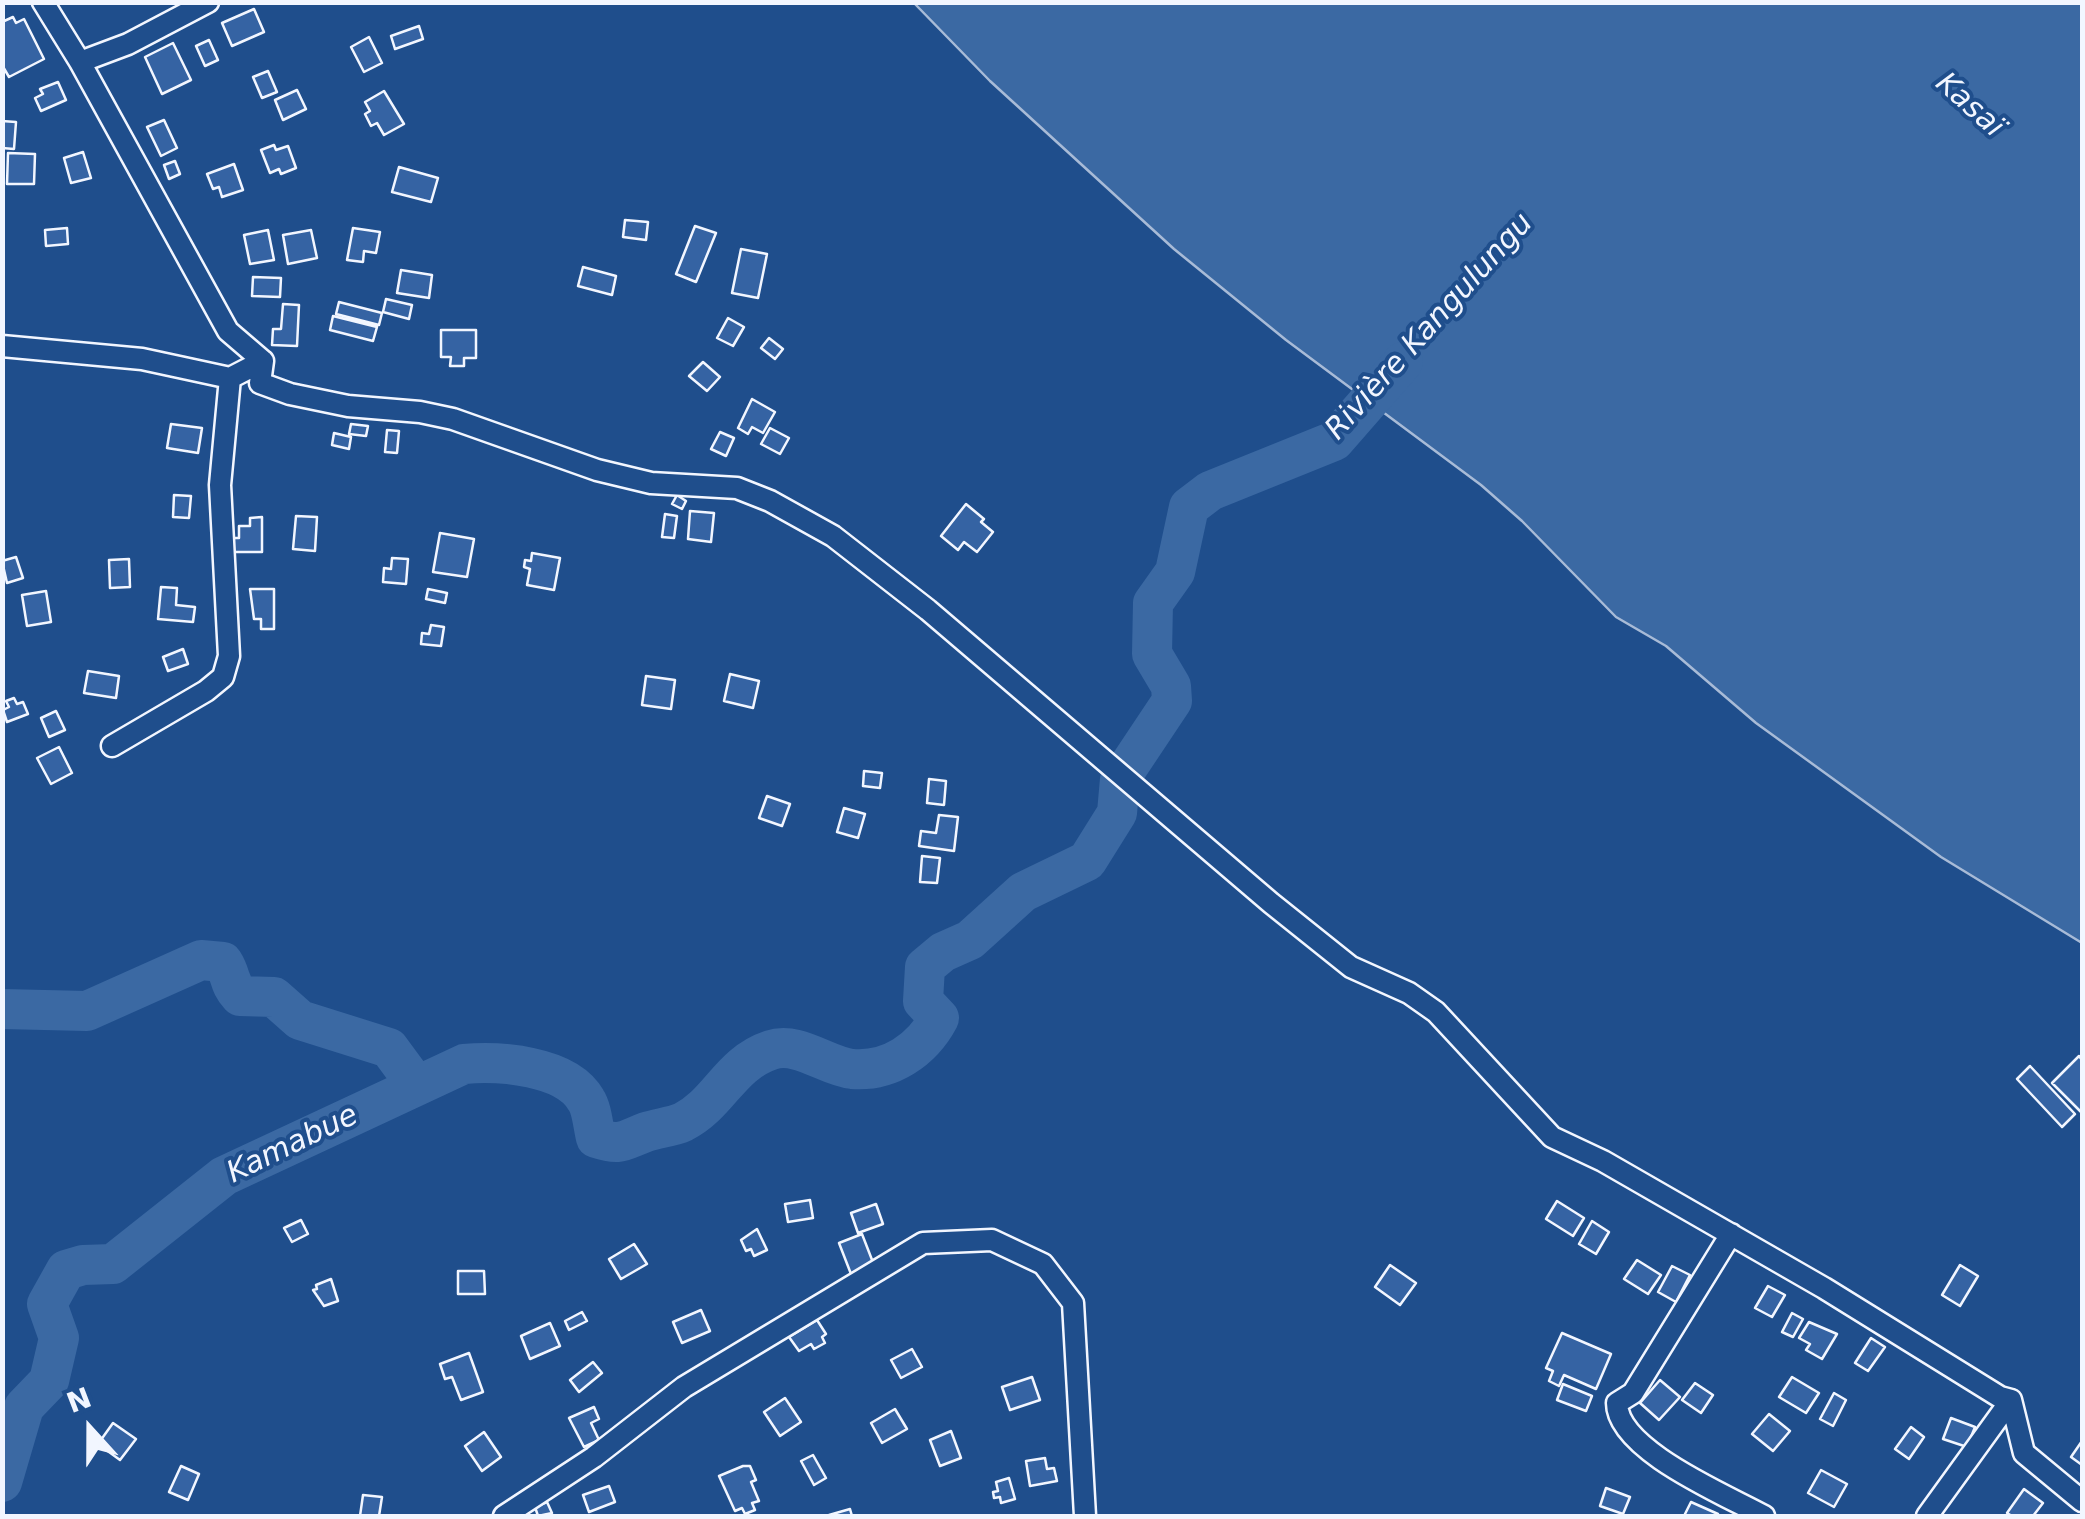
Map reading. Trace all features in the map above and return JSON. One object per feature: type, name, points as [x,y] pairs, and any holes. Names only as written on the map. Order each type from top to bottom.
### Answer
[{"type":"street","points":[[43,2],[228,331],[263,361]]},
{"type":"street","points":[[80,62],[128,44],[208,2]]},
{"type":"street","points":[[2,346],[142,359],[230,378],[263,361]]},
{"type":"street","points":[[263,361],[260,383],[290,394],[348,406],[452,419],[598,470],[651,483],[737,488],[770,501],[832,536],[928,610],[1271,904],[1352,966],[1409,993],[1436,1012],[1552,1137],[1604,1161],[2010,1400]]},
{"type":"street","points":[[112,746],[206,691],[226,670],[228,623],[220,485],[230,378]]},
{"type":"street","points":[[1731,1234],[1633,1392],[1617,1403],[1617,1416],[1626,1430],[1658,1457],[1764,1516]]},
{"type":"street","points":[[504,1516],[594,1457],[684,1386],[923,1243],[992,1240],[1043,1264],[1074,1303],[1085,1516]]},
{"type":"street","points":[[2010,1400],[2024,1453],[2082,1501]]},
{"type":"street","points":[[1927,1516],[2010,1400]]},
{"type":"water","name":"Kasaï","points":[[914,3],[2082,3],[2082,943],[1941,857],[1756,723],[1666,646],[1616,617],[1481,485],[1286,340],[1174,249],[990,81]]},
{"type":"building","points":[[254,9],[264,32],[232,46],[222,23]]},
{"type":"building","points":[[13,17],[16,23],[24,19],[44,59],[9,77],[2,65],[2,22]]},
{"type":"building","points":[[419,26],[423,39],[395,49],[391,36]]},
{"type":"building","points":[[369,37],[382,63],[364,72],[351,47]]},
{"type":"building","points":[[209,40],[218,60],[205,66],[196,46]]},
{"type":"building","points":[[173,43],[191,80],[162,94],[145,57]]},
{"type":"building","points":[[268,71],[277,92],[262,98],[253,77]]},
{"type":"building","points":[[58,82],[66,100],[41,111],[35,98],[43,94],[40,89]]},
{"type":"building","points":[[297,90],[306,109],[283,120],[275,100]]},
{"type":"building","points":[[384,91],[404,124],[384,135],[377,123],[371,126],[365,102]]},
{"type":"building","points":[[164,120],[177,148],[161,156],[147,127]]},
{"type":"building","points":[[2,121],[16,122],[14,149],[2,148]]},
{"type":"building","points":[[274,145],[276,150],[288,146],[296,168],[281,174],[279,169],[270,173],[261,150]]},
{"type":"building","points":[[83,152],[91,178],[71,183],[64,158]]},
{"type":"building","points":[[8,153],[35,154],[34,184],[7,184]]},
{"type":"building","points":[[175,161],[180,174],[169,179],[164,165]]},
{"type":"building","points":[[234,164],[243,190],[222,197],[219,187],[213,189],[207,174]]},
{"type":"building","points":[[399,167],[438,178],[431,202],[392,192]]},
{"type":"building","points":[[625,220],[648,222],[646,240],[623,237]]},
{"type":"building","points":[[695,226],[716,233],[696,282],[676,274]]},
{"type":"building","points":[[67,228],[68,244],[46,246],[45,230]]},
{"type":"building","points":[[353,228],[380,232],[376,253],[364,251],[363,262],[347,260]]},
{"type":"building","points":[[268,230],[274,260],[250,264],[244,235]]},
{"type":"building","points":[[311,230],[317,258],[288,264],[283,235]]},
{"type":"building","points":[[741,249],[767,254],[758,298],[732,293]]},
{"type":"building","points":[[583,267],[616,276],[612,295],[578,286]]},
{"type":"building","points":[[401,270],[432,275],[429,298],[397,293]]},
{"type":"building","points":[[253,277],[281,278],[280,297],[252,296]]},
{"type":"building","points":[[386,299],[412,305],[409,319],[383,312]]},
{"type":"building","points":[[339,302],[382,313],[379,325],[336,314]]},
{"type":"building","points":[[283,304],[299,305],[297,346],[272,345],[273,329],[281,329]]},
{"type":"building","points":[[333,316],[377,327],[373,341],[330,330]]},
{"type":"building","points":[[728,318],[744,327],[733,346],[717,338]]},
{"type":"building","points":[[441,330],[476,330],[476,358],[464,358],[464,366],[450,366],[451,357],[441,357]]},
{"type":"building","points":[[769,338],[783,349],[775,359],[761,348]]},
{"type":"building","points":[[703,362],[720,377],[707,391],[689,376]]},
{"type":"building","points":[[752,399],[775,412],[763,433],[752,427],[748,434],[738,428]]},
{"type":"building","points":[[171,424],[202,428],[198,453],[167,448]]},
{"type":"building","points":[[351,424],[368,426],[366,436],[349,434]]},
{"type":"building","points":[[770,428],[789,438],[780,454],[761,444]]},
{"type":"building","points":[[387,430],[399,431],[397,453],[385,452]]},
{"type":"building","points":[[720,432],[734,438],[726,456],[711,449]]},
{"type":"building","points":[[334,433],[351,437],[349,449],[332,445]]},
{"type":"building","points":[[174,495],[191,496],[189,518],[173,517]]},
{"type":"building","points":[[677,495],[686,501],[682,509],[672,504]]},
{"type":"building","points":[[966,504],[993,532],[977,552],[964,542],[958,550],[941,536]]},
{"type":"building","points":[[690,511],[714,513],[711,542],[688,539]]},
{"type":"building","points":[[665,514],[677,516],[674,538],[662,537]]},
{"type":"building","points":[[296,516],[317,517],[315,551],[293,549]]},
{"type":"building","points":[[262,517],[262,552],[232,552],[232,538],[239,538],[239,526],[250,526],[250,518]]},
{"type":"building","points":[[440,533],[474,539],[467,577],[433,572]]},
{"type":"building","points":[[532,553],[560,558],[554,590],[527,585],[530,569],[524,567],[525,560],[531,561]]},
{"type":"building","points":[[16,557],[23,578],[7,583],[2,561]]},
{"type":"building","points":[[392,558],[408,559],[406,584],[383,582],[384,568],[391,569]]},
{"type":"building","points":[[129,559],[130,587],[110,588],[109,560]]},
{"type":"building","points":[[161,587],[177,588],[176,605],[195,607],[193,622],[158,619]]},
{"type":"building","points":[[250,589],[274,589],[274,629],[261,629],[261,619],[254,619]]},
{"type":"building","points":[[428,589],[447,593],[445,603],[426,599]]},
{"type":"building","points":[[46,591],[51,622],[27,626],[22,595]]},
{"type":"building","points":[[431,625],[444,627],[441,646],[421,644],[422,633],[429,634]]},
{"type":"building","points":[[183,649],[188,664],[168,671],[163,657]]},
{"type":"building","points":[[88,671],[119,676],[116,698],[84,693]]},
{"type":"building","points":[[730,674],[759,681],[753,708],[724,701]]},
{"type":"building","points":[[646,676],[675,680],[671,709],[642,705]]},
{"type":"building","points":[[14,698],[17,704],[23,702],[28,714],[7,722],[3,710],[9,707],[6,701]]},
{"type":"building","points":[[56,711],[65,730],[49,737],[41,718]]},
{"type":"building","points":[[59,747],[72,773],[51,784],[37,758]]},
{"type":"building","points":[[864,771],[882,773],[880,788],[863,786]]},
{"type":"building","points":[[929,779],[946,781],[944,805],[927,803]]},
{"type":"building","points":[[767,796],[790,804],[782,826],[759,818]]},
{"type":"building","points":[[844,808],[865,814],[858,838],[837,832]]},
{"type":"building","points":[[939,815],[958,817],[954,851],[919,846],[921,831],[936,833]]},
{"type":"building","points":[[922,856],[940,858],[937,883],[920,882]]},
{"type":"building","points":[[2079,1056],[2082,1060],[2082,1113],[2052,1083]]},
{"type":"building","points":[[2030,1066],[2075,1114],[2062,1127],[2017,1079]]},
{"type":"building","points":[[810,1200],[813,1218],[788,1222],[785,1204]]},
{"type":"building","points":[[1557,1201],[1584,1218],[1573,1236],[1546,1219]]},
{"type":"building","points":[[876,1204],[883,1224],[858,1233],[851,1213]]},
{"type":"building","points":[[301,1220],[308,1234],[292,1242],[284,1228]]},
{"type":"building","points":[[1592,1221],[1609,1232],[1596,1254],[1579,1244]]},
{"type":"building","points":[[757,1229],[767,1250],[754,1256],[751,1249],[746,1251],[741,1240]]},
{"type":"building","points":[[862,1234],[874,1265],[851,1274],[839,1243]]},
{"type":"building","points":[[634,1244],[647,1264],[621,1279],[609,1259]]},
{"type":"building","points":[[1637,1260],[1661,1275],[1648,1294],[1624,1279]]},
{"type":"building","points":[[1390,1265],[1416,1283],[1400,1305],[1375,1287]]},
{"type":"building","points":[[1960,1265],[1978,1276],[1960,1306],[1942,1295]]},
{"type":"building","points":[[1672,1266],[1690,1275],[1676,1302],[1658,1292]]},
{"type":"building","points":[[458,1271],[484,1271],[485,1294],[458,1294]]},
{"type":"building","points":[[331,1279],[338,1301],[324,1306],[313,1290]]},
{"type":"building","points":[[1768,1286],[1785,1295],[1772,1317],[1755,1308]]},
{"type":"building","points":[[701,1310],[710,1331],[682,1343],[673,1322]]},
{"type":"building","points":[[582,1312],[587,1321],[569,1330],[565,1321]]},
{"type":"building","points":[[1792,1313],[1803,1319],[1793,1337],[1782,1332]]},
{"type":"building","points":[[817,1320],[826,1334],[822,1337],[825,1343],[814,1349],[811,1344],[799,1351],[789,1337]]},
{"type":"building","points":[[1809,1322],[1837,1334],[1822,1359],[1806,1350],[1810,1344],[1799,1338]]},
{"type":"building","points":[[550,1323],[560,1346],[530,1359],[521,1336]]},
{"type":"building","points":[[1562,1333],[1611,1354],[1596,1389],[1564,1375],[1559,1386],[1549,1381],[1553,1371],[1546,1368]]},
{"type":"building","points":[[1871,1338],[1885,1347],[1868,1371],[1855,1363]]},
{"type":"building","points":[[912,1349],[922,1367],[901,1378],[891,1360]]},
{"type":"building","points":[[469,1353],[483,1392],[461,1400],[452,1377],[445,1379],[440,1364]]},
{"type":"building","points":[[593,1362],[602,1373],[579,1392],[570,1380]]},
{"type":"building","points":[[1032,1377],[1040,1400],[1010,1410],[1002,1387]]},
{"type":"building","points":[[1792,1377],[1819,1393],[1806,1413],[1779,1397]]},
{"type":"building","points":[[1660,1380],[1680,1397],[1659,1420],[1640,1403]]},
{"type":"building","points":[[1695,1383],[1713,1395],[1701,1413],[1682,1400]]},
{"type":"building","points":[[1563,1384],[1592,1396],[1586,1411],[1557,1400]]},
{"type":"building","points":[[1834,1393],[1846,1400],[1833,1426],[1820,1419]]},
{"type":"building","points":[[785,1398],[801,1422],[780,1436],[764,1412]]},
{"type":"building","points":[[594,1407],[599,1419],[591,1423],[599,1440],[584,1447],[569,1418]]},
{"type":"building","points":[[895,1409],[907,1429],[882,1443],[871,1423]]},
{"type":"building","points":[[1769,1414],[1790,1431],[1773,1451],[1752,1434]]},
{"type":"building","points":[[1951,1418],[1975,1427],[1967,1447],[1943,1439]]},
{"type":"building","points":[[113,1423],[136,1439],[120,1460],[98,1444]]},
{"type":"building","points":[[1911,1427],[1924,1437],[1909,1459],[1895,1449]]},
{"type":"building","points":[[951,1431],[961,1458],[940,1466],[930,1440]]},
{"type":"building","points":[[484,1432],[501,1457],[482,1471],[465,1446]]},
{"type":"building","points":[[2082,1441],[2082,1465],[2071,1457]]},
{"type":"building","points":[[813,1455],[826,1478],[814,1485],[801,1461]]},
{"type":"building","points":[[1045,1458],[1047,1469],[1054,1468],[1057,1481],[1030,1486],[1026,1461]]},
{"type":"building","points":[[181,1466],[199,1474],[188,1500],[169,1492]]},
{"type":"building","points":[[750,1466],[756,1480],[751,1482],[759,1501],[752,1503],[755,1510],[745,1514],[742,1508],[735,1511],[719,1476]]},
{"type":"building","points":[[1821,1470],[1847,1484],[1834,1507],[1808,1493]]},
{"type":"building","points":[[1009,1478],[1015,1499],[1001,1503],[1000,1497],[994,1498],[993,1492],[998,1491],[996,1482]]},
{"type":"building","points":[[609,1486],[615,1502],[589,1512],[583,1495]]},
{"type":"building","points":[[1606,1488],[1630,1497],[1623,1514],[1600,1506]]},
{"type":"building","points":[[2024,1489],[2043,1503],[2033,1516],[2012,1516],[2007,1513]]},
{"type":"building","points":[[363,1495],[382,1497],[379,1516],[360,1516]]},
{"type":"building","points":[[547,1502],[552,1513],[538,1516],[535,1507]]},
{"type":"building","points":[[1691,1502],[1718,1514],[1684,1516]]},
{"type":"building","points":[[850,1509],[852,1516],[829,1516],[829,1515]]},
{"type":"waterway","name":"Rivière Kangulungu","points":[[2,1482],[24,1407],[49,1381],[59,1338],[47,1304],[66,1270],[113,1264],[224,1176],[464,1064],[513,1065],[563,1079],[586,1100],[596,1138],[616,1142],[683,1122],[706,1105],[745,1064],[771,1050],[802,1051],[842,1067],[866,1069],[892,1063],[914,1049],[939,1018],[923,1001],[925,967],[943,952],[970,940],[1023,892],[1087,861],[1117,813],[1120,779],[1172,701],[1171,686],[1152,654],[1153,603],[1175,572],[1189,507],[1210,491],[1334,441],[1403,362]]},
{"type":"waterway","points":[[2,1009],[87,1011],[201,960],[223,962],[240,996],[274,997],[300,1020],[389,1048],[417,1086]]},
{"type":"water label","name":"Kamabue","points":[[293,1145]]}]
